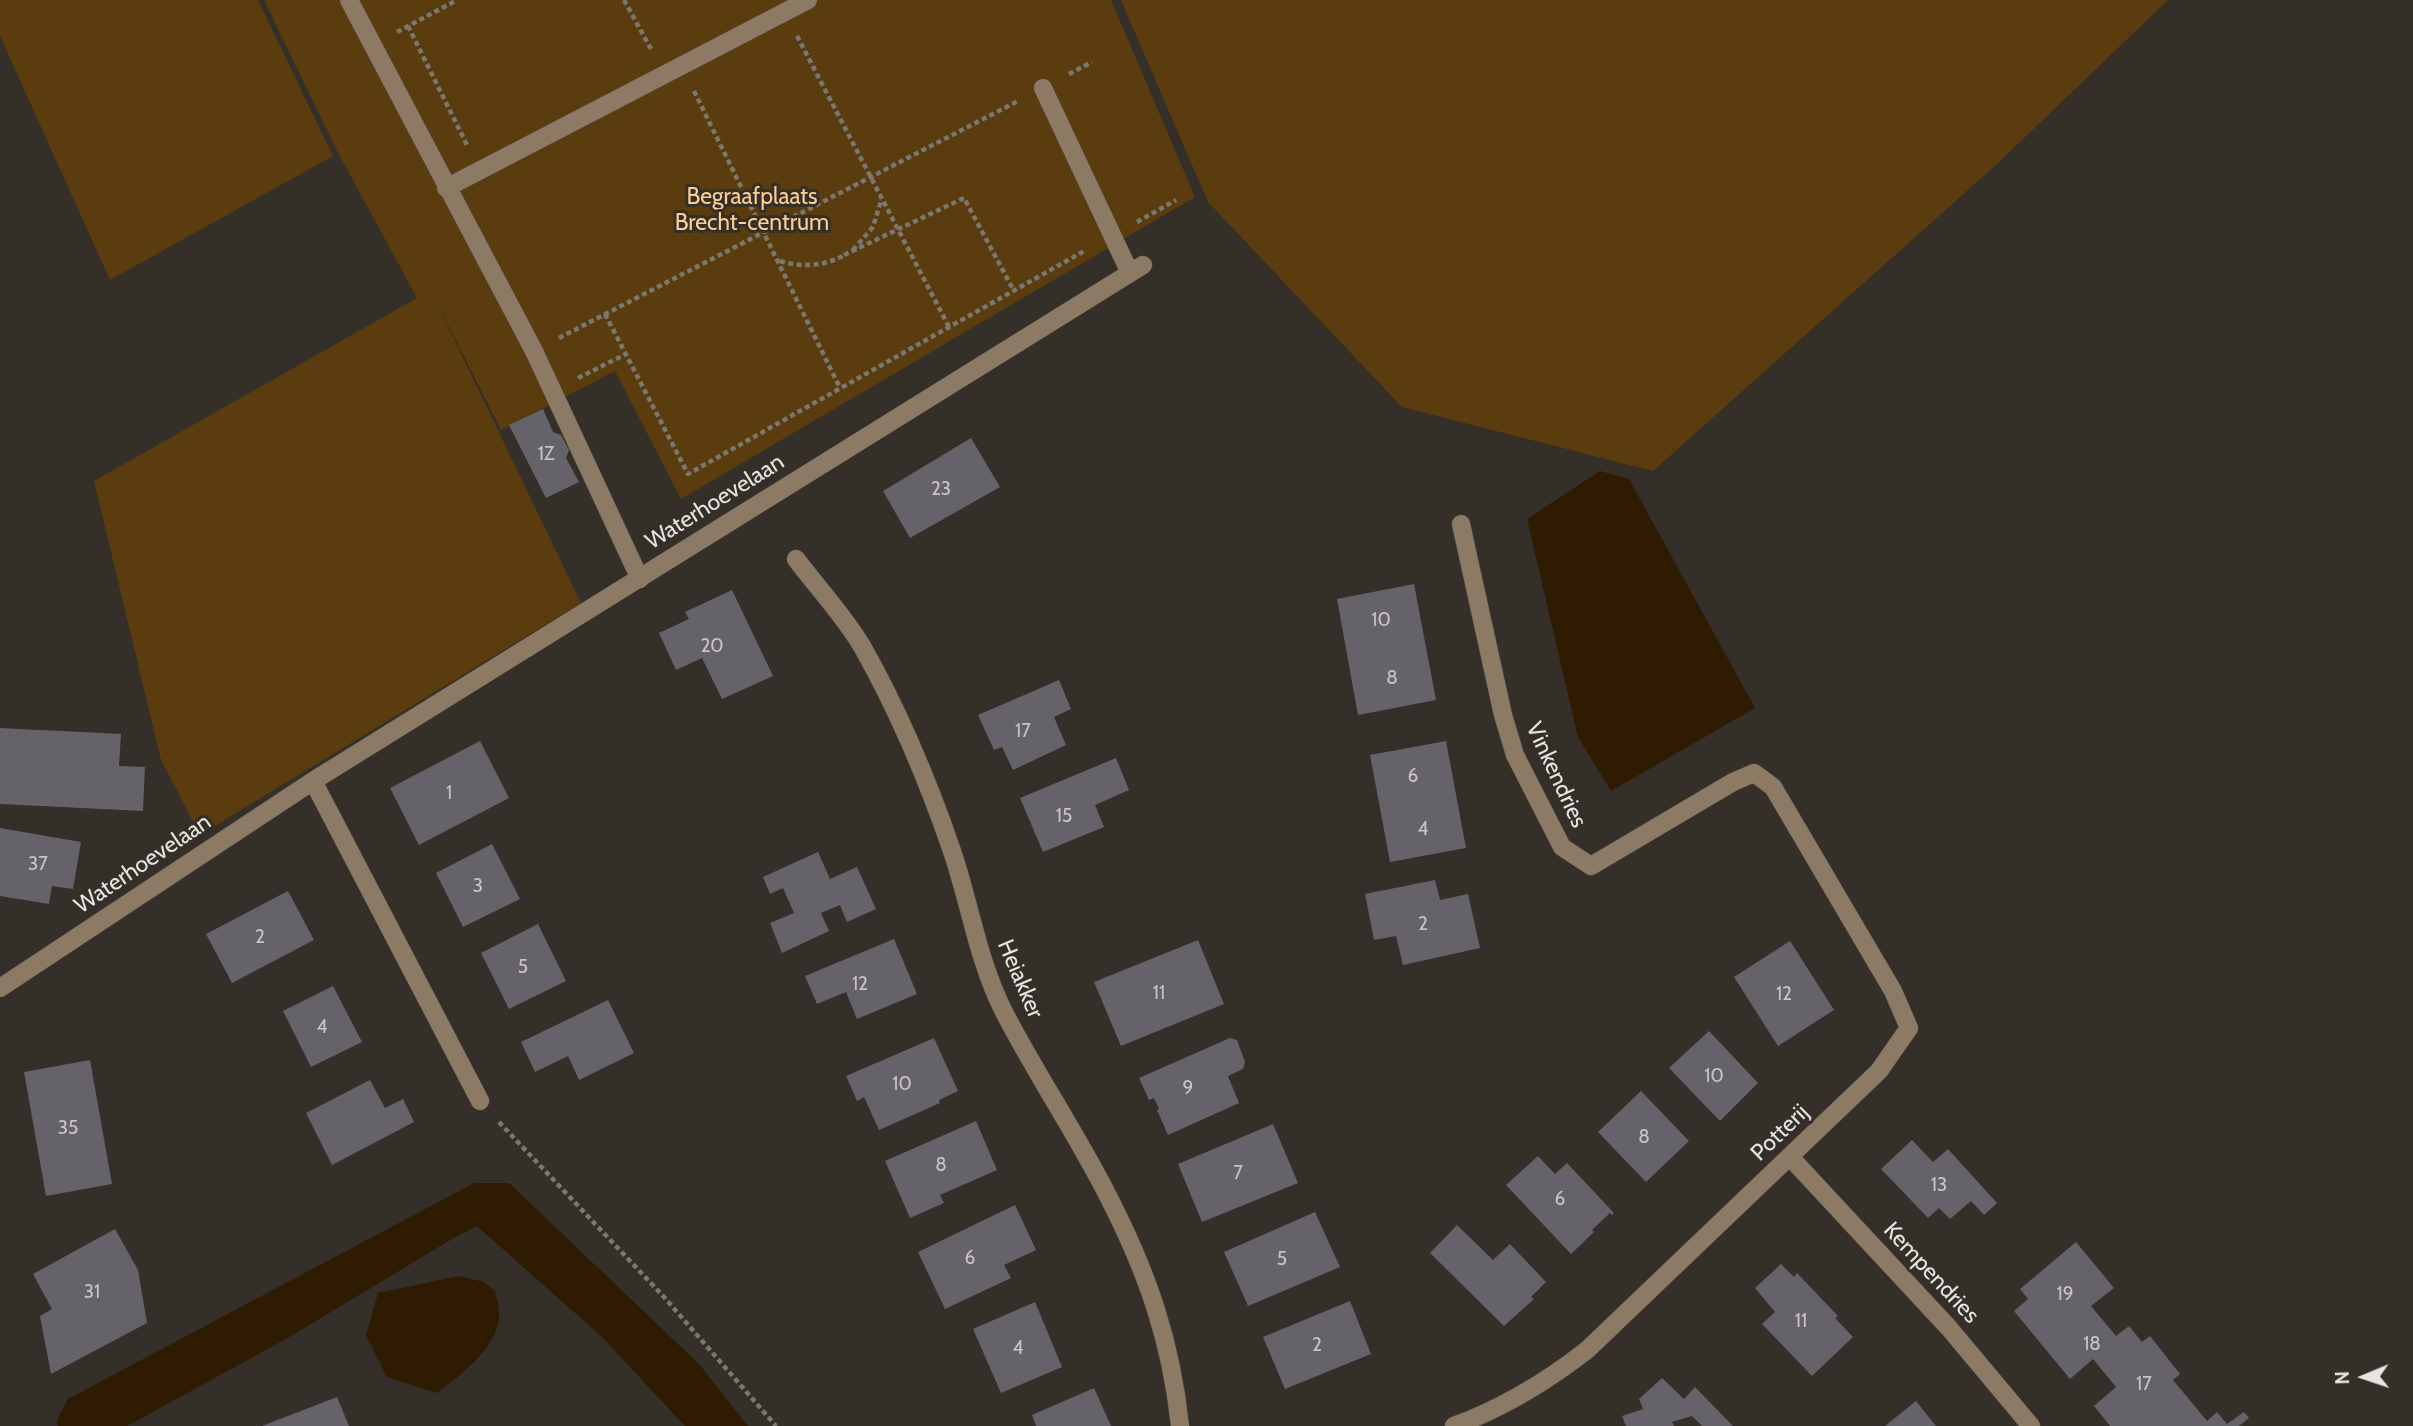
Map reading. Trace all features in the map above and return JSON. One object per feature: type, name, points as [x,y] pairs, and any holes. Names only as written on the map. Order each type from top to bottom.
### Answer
[{"type":"street","points":[[349,0],[534,351],[639,579]]},
{"type":"street","points":[[446,188],[808,0]]},
{"type":"street","points":[[1044,88],[1112,235]]},
{"type":"street","name":"Waterhoevelaan","points":[[0,988],[313,781],[1137,269],[1112,235]]},
{"type":"street","name":"Vinkendries","points":[[1461,524],[1503,715],[1516,755],[1562,847],[1591,866],[1733,782],[1754,773],[1773,787]]},
{"type":"street","name":"Heiakker","points":[[796,559],[862,646],[903,727],[953,855],[982,959],[1003,1011],[1108,1194],[1155,1302],[1170,1353],[1180,1426]]},
{"type":"street","points":[[313,781],[480,1101]]},
{"type":"street","name":"Potterij","points":[[1454,1426],[1520,1396],[1557,1374],[1587,1350],[1879,1071],[1909,1028],[1893,991],[1773,787]]},
{"type":"street","name":"Kempendries","points":[[1790,1157],[1949,1328],[2031,1426]]},
{"type":"path","points":[[372,45],[457,0]]},
{"type":"path","points":[[624,0],[664,75]]},
{"type":"path","points":[[784,12],[948,327]]},
{"type":"path","points":[[408,26],[480,170]]},
{"type":"path","points":[[534,351],[1092,62]]},
{"type":"path","points":[[682,66],[840,388]]},
{"type":"path","points":[[779,261],[819,265],[898,231],[964,198],[1014,291]]},
{"type":"path","points":[[605,314],[688,474],[1175,200]]},
{"type":"path","points":[[844,255],[855,248],[873,227],[881,201]]},
{"type":"path","points":[[553,391],[626,354]]},
{"type":"path","points":[[480,1101],[664,1297],[776,1426]]},
{"type":"green space","points":[[0,0],[258,0],[333,156],[110,280],[0,36]]},
{"type":"green space","name":"Begraafplaats Brecht-centrum","points":[[264,0],[1111,0],[1195,197],[681,499],[615,371],[501,430],[431,291],[581,603],[200,835],[161,760],[94,481],[417,298],[337,151]]},
{"type":"green space","points":[[1121,0],[2168,0],[1997,164],[1653,471],[1402,407],[1208,202]]},
{"type":"shaded area","points":[[1600,471],[1629,479],[1755,708],[1611,791],[1578,737],[1527,519]]},
{"type":"shaded area","points":[[474,1183],[509,1183],[699,1364],[748,1426],[685,1426],[601,1336],[477,1226],[286,1339],[127,1426],[58,1426],[57,1420],[68,1399]]},
{"type":"shaded area","points":[[459,1276],[484,1282],[495,1291],[499,1310],[498,1325],[486,1349],[467,1369],[437,1393],[387,1377],[366,1335],[378,1293]]},
{"type":"building","points":[[543,409],[553,432],[561,435],[569,450],[566,458],[579,482],[546,498],[509,425]]},
{"type":"building","points":[[971,438],[1000,487],[910,538],[883,491]]},
{"type":"building","points":[[1414,584],[1436,700],[1358,715],[1337,599]]},
{"type":"building","points":[[732,590],[773,676],[722,699],[702,658],[676,670],[659,633],[689,619],[685,612]]},
{"type":"building","points":[[1059,680],[1071,709],[1054,717],[1066,745],[1013,770],[1002,747],[994,750],[978,715]]},
{"type":"building","points":[[0,728],[121,734],[119,766],[145,767],[143,811],[0,804]]},
{"type":"building","points":[[480,741],[509,798],[419,845],[390,788]]},
{"type":"building","points":[[1446,741],[1466,848],[1390,862],[1370,755]]},
{"type":"building","points":[[1116,758],[1129,790],[1095,805],[1104,827],[1043,852],[1020,798]]},
{"type":"building","points":[[0,828],[81,842],[73,889],[52,886],[49,904],[0,896]]},
{"type":"building","points":[[492,844],[520,899],[463,927],[436,873]]},
{"type":"building","points":[[818,852],[830,879],[857,867],[876,909],[847,922],[840,905],[821,913],[829,931],[782,953],[770,923],[794,913],[783,888],[770,894],[763,877]]},
{"type":"building","points":[[1435,880],[1440,900],[1468,894],[1480,948],[1403,965],[1396,936],[1374,940],[1365,894]]},
{"type":"building","points":[[288,891],[314,940],[232,983],[206,934]]},
{"type":"building","points":[[538,924],[566,981],[509,1009],[481,953]]},
{"type":"building","points":[[894,939],[917,994],[857,1019],[846,992],[817,1004],[805,976]]},
{"type":"building","points":[[1198,940],[1224,1004],[1121,1046],[1094,982]]},
{"type":"building","points":[[1790,941],[1834,1010],[1778,1046],[1734,977]]},
{"type":"building","points":[[333,986],[362,1042],[311,1067],[283,1011]]},
{"type":"building","points":[[608,1000],[634,1053],[579,1080],[568,1056],[535,1072],[521,1042]]},
{"type":"building","points":[[1709,1031],[1758,1083],[1720,1121],[1669,1068]]},
{"type":"building","points":[[934,1038],[958,1091],[939,1100],[940,1103],[879,1130],[864,1097],[857,1101],[846,1076]]},
{"type":"building","points":[[1230,1038],[1237,1040],[1245,1062],[1243,1069],[1228,1076],[1239,1103],[1168,1135],[1154,1098],[1149,1100],[1139,1078]]},
{"type":"building","points":[[90,1060],[112,1184],[46,1196],[24,1072]]},
{"type":"building","points":[[370,1080],[385,1108],[403,1099],[414,1122],[332,1165],[306,1113]]},
{"type":"building","points":[[1641,1091],[1689,1141],[1646,1182],[1598,1132]]},
{"type":"building","points":[[976,1121],[997,1170],[940,1195],[944,1203],[910,1218],[885,1161]]},
{"type":"building","points":[[1273,1124],[1298,1183],[1202,1222],[1178,1164]]},
{"type":"building","points":[[1912,1140],[1933,1162],[1948,1149],[1997,1203],[1984,1215],[1971,1201],[1950,1219],[1939,1208],[1928,1218],[1881,1169]]},
{"type":"building","points":[[1538,1156],[1555,1174],[1567,1163],[1614,1213],[1610,1213],[1592,1230],[1594,1232],[1571,1254],[1506,1185]]},
{"type":"building","points":[[1015,1205],[1036,1250],[1004,1265],[1011,1278],[945,1309],[918,1252]]},
{"type":"building","points":[[1315,1212],[1340,1267],[1248,1306],[1224,1252]]},
{"type":"building","points":[[1457,1225],[1493,1260],[1510,1244],[1546,1282],[1531,1297],[1534,1299],[1504,1326],[1430,1253]]},
{"type":"building","points":[[115,1229],[138,1270],[147,1323],[51,1374],[40,1316],[52,1309],[33,1274]]},
{"type":"building","points":[[2076,1242],[2114,1288],[2091,1306],[2116,1336],[2129,1326],[2142,1342],[2150,1336],[2180,1374],[2173,1380],[2207,1421],[2217,1412],[2227,1424],[2244,1412],[2249,1418],[2239,1426],[2110,1426],[2094,1406],[2116,1387],[2093,1359],[2070,1379],[2014,1311],[2028,1299],[2020,1289]]},
{"type":"building","points":[[1781,1264],[1794,1277],[1797,1273],[1838,1316],[1835,1318],[1853,1337],[1812,1376],[1762,1324],[1775,1312],[1755,1288]]},
{"type":"building","points":[[1350,1301],[1371,1354],[1285,1389],[1263,1337]]},
{"type":"building","points":[[1035,1302],[1062,1367],[1001,1393],[973,1329]]},
{"type":"building","points":[[1662,1378],[1684,1399],[1695,1387],[1733,1426],[1702,1426],[1692,1416],[1672,1422],[1674,1426],[1626,1426],[1622,1416],[1643,1409],[1639,1399]]},
{"type":"building","points":[[1094,1388],[1111,1426],[1036,1426],[1032,1415]]},
{"type":"building","points":[[337,1397],[349,1426],[262,1426]]},
{"type":"building","points":[[1916,1401],[1936,1426],[1885,1426]]}]
